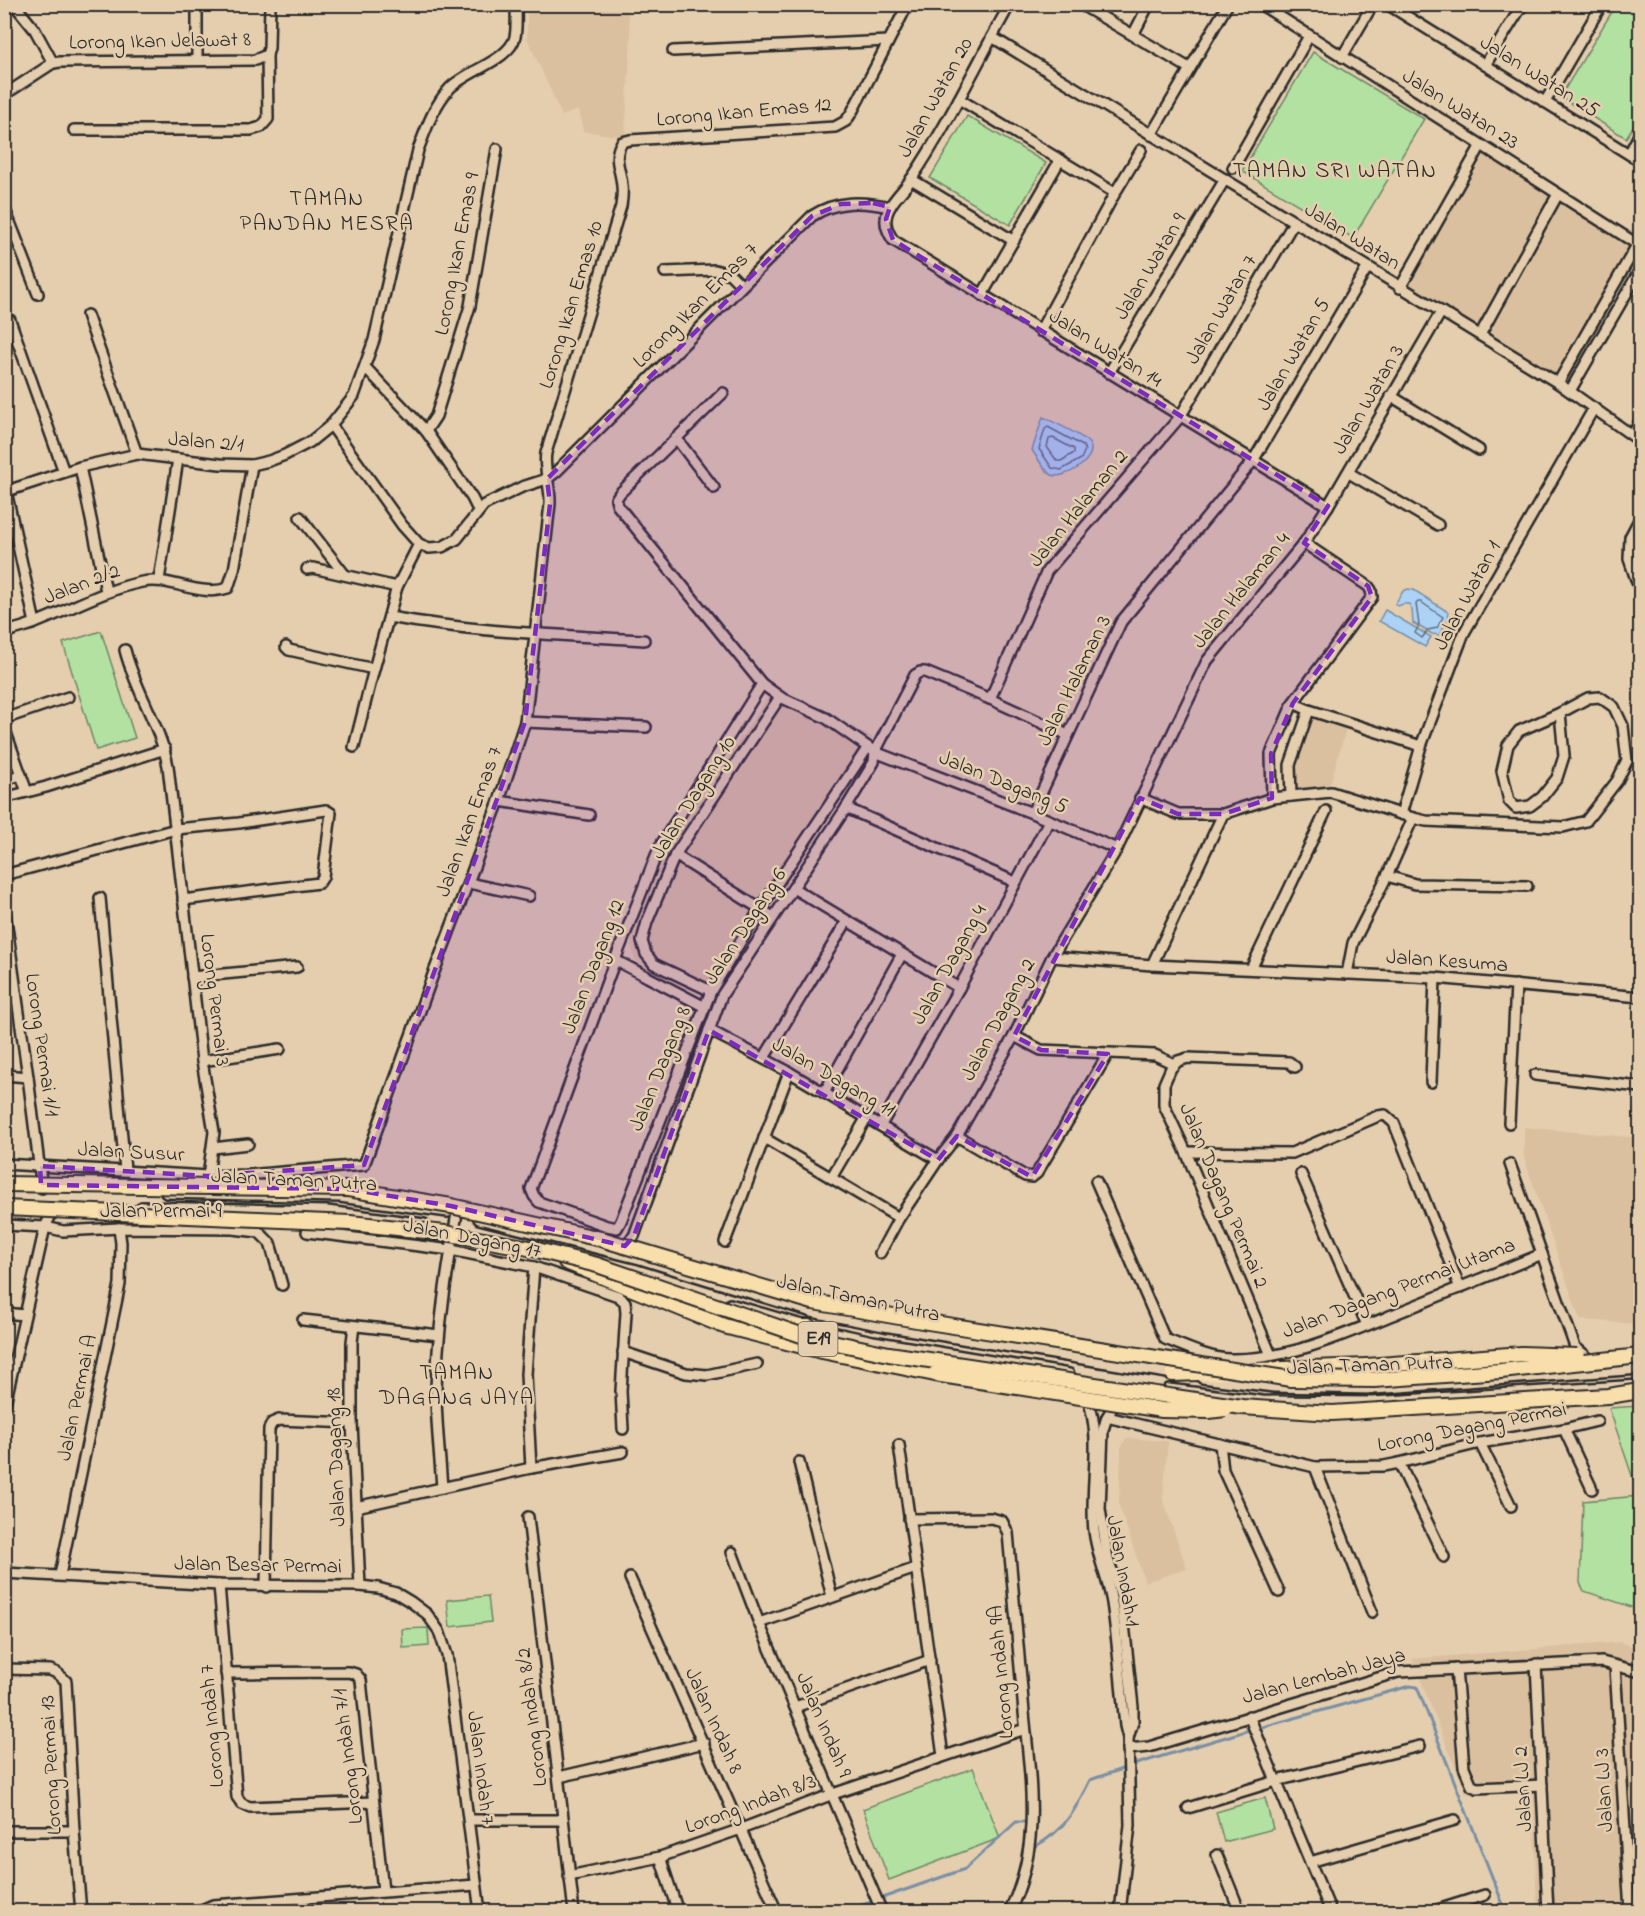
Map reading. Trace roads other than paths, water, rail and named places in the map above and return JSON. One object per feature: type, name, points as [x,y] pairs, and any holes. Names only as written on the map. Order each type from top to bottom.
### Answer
[{"type":"highway","name":"E19","points":[[4,1186],[348,1189],[451,1206],[601,1239],[813,1302],[1291,1379],[1374,1380],[1501,1371],[1641,1356]]},
{"type":"highway","name":"E19","points":[[4,1205],[350,1223],[445,1233],[530,1248],[597,1265],[804,1336],[889,1354],[1242,1407],[1332,1413],[1608,1396],[1641,1391]]},
{"type":"highway","points":[[530,1247],[724,1326],[866,1361],[1162,1410],[1209,1411],[1242,1407]]},
{"type":"highway","points":[[680,1308],[749,1324],[808,1328]]},
{"type":"highway","points":[[1173,1374],[1367,1366],[1522,1354],[1626,1358]]},
{"type":"street","points":[[4,95],[53,63],[35,30],[14,4]]},
{"type":"street","points":[[197,4],[197,60]]},
{"type":"street","points":[[74,130],[201,131],[256,129],[265,124],[268,119],[267,55],[270,4]]},
{"type":"street","name":"Jalan 2/1","points":[[5,492],[80,466],[137,454],[220,464],[252,465],[269,461],[310,442],[331,425],[354,396],[374,340],[418,150],[426,128],[449,89],[461,78],[502,55],[509,48],[515,39],[516,4]]},
{"type":"street","name":"Lorong Ikan Emas 12","points":[[622,142],[835,127],[846,121],[852,112],[908,4]]},
{"type":"street","name":"Jalan Watan 20","points":[[890,207],[911,179],[959,99],[1010,4]]},
{"type":"street","points":[[1080,4],[1189,68]]},
{"type":"street","points":[[1133,35],[1149,4]]},
{"type":"street","points":[[1151,135],[1228,4]]},
{"type":"street","name":"Jalan Watan 23","points":[[1260,4],[1639,246]]},
{"type":"street","points":[[1342,57],[1373,4]]},
{"type":"street","name":"Jalan Watan 25","points":[[1387,4],[1641,161]]},
{"type":"street","points":[[1545,102],[1602,4]]},
{"type":"street","points":[[1636,4],[1641,7]]},
{"type":"street","points":[[1485,65],[1519,6]]},
{"type":"street","points":[[1233,168],[1309,36]]},
{"type":"street","name":"Jalan Watan","points":[[992,37],[1558,383],[1637,438]]},
{"type":"street","points":[[673,51],[888,41]]},
{"type":"street","name":"Lorong Ikan Jelawat 8","points":[[53,63],[255,60],[267,55]]},
{"type":"street","points":[[959,99],[1116,193]]},
{"type":"street","points":[[1629,154],[1641,133]]},
{"type":"street","name":"Lorong Ikan Emas 10","points":[[547,479],[546,453],[621,206],[622,184],[617,150],[622,142]]},
{"type":"street","points":[[1400,288],[1481,145]]},
{"type":"street","name":"Lorong Ikan Emas 9","points":[[426,431],[436,416],[471,306],[497,149]]},
{"type":"street","points":[[1040,331],[1141,150]]},
{"type":"street","points":[[982,295],[1060,160]]},
{"type":"street","points":[[911,179],[1014,241]]},
{"type":"street","name":"Jalan Watan 9","points":[[1109,373],[1225,179]]},
{"type":"street","points":[[1479,335],[1558,194]]},
{"type":"street","name":"Lorong Ikan Emas 7","points":[[547,479],[564,466],[741,285],[812,216],[825,208],[841,204],[873,203],[890,207]]},
{"type":"street","points":[[4,207],[38,294]]},
{"type":"street","name":"Jalan Watan 14","points":[[890,207],[886,219],[888,232],[893,240],[1328,507]]},
{"type":"street","name":"Jalan Watan 7","points":[[1180,417],[1294,222]]},
{"type":"street","points":[[1558,383],[1639,246]]},
{"type":"street","name":"Jalan Watan 5","points":[[1253,461],[1367,268]]},
{"type":"street","points":[[665,272],[715,270],[726,272],[741,285]]},
{"type":"street","points":[[1570,391],[1641,270]]},
{"type":"street","name":"Jalan Watan 3","points":[[1328,507],[1441,312]]},
{"type":"street","points":[[87,315],[137,454]]},
{"type":"street","points":[[10,320],[64,472]]},
{"type":"street","points":[[365,367],[426,431],[478,510]]},
{"type":"street","points":[[723,393],[620,493],[616,500],[618,506],[762,684],[780,697],[826,718],[871,750],[915,675],[920,672],[990,699],[1068,735]]},
{"type":"street","points":[[1391,396],[1479,450]]},
{"type":"street","name":"Jalan Watan 1","points":[[1401,814],[1422,747],[1464,633],[1594,408]]},
{"type":"street","name":"Jalan Halaman 2","points":[[990,699],[1047,571],[1180,417]]},
{"type":"street","points":[[1637,438],[1641,422]]},
{"type":"street","points":[[331,425],[402,525],[418,544],[429,548],[450,544],[469,526],[478,510],[494,500],[547,479]]},
{"type":"street","points":[[676,438],[714,488]]},
{"type":"street","points":[[159,580],[178,459]]},
{"type":"street","name":"Jalan Halaman 3","points":[[1032,813],[1121,622],[1253,461]]},
{"type":"street","name":"Jalan 2/2","points":[[4,633],[35,623],[106,591],[142,582],[159,580],[215,591],[228,588],[234,570],[252,465]]},
{"type":"street","points":[[80,466],[106,591]]},
{"type":"street","points":[[1349,473],[1438,525]]},
{"type":"street","name":"Jalan Ikan Emas 7","points":[[364,1165],[499,801],[525,722],[550,504],[547,479]]},
{"type":"street","points":[[5,492],[35,623]]},
{"type":"street","name":"Jalan Halaman 4","points":[[1140,798],[1207,661],[1304,543],[1328,507]]},
{"type":"street","points":[[300,517],[345,575]]},
{"type":"street","points":[[1641,518],[1630,537],[1629,559],[1641,591]]},
{"type":"street","points":[[1272,798],[1271,754],[1293,703],[1370,600],[1371,590],[1304,543]]},
{"type":"street","points":[[354,747],[397,587],[418,544]]},
{"type":"street","points":[[307,569],[313,568],[397,587]]},
{"type":"street","points":[[389,617],[536,634],[644,640]]},
{"type":"street","points":[[286,647],[289,650],[374,669]]},
{"type":"street","name":"Lorong Permai 3","points":[[125,650],[129,666],[165,749],[202,1061],[214,1132],[208,1176]]},
{"type":"street","name":"Jalan Dagang 12","points":[[617,1228],[539,1202],[531,1189],[615,960],[659,848],[762,684]]},
{"type":"street","name":"Jalan Dagang 10","points":[[711,991],[654,964],[646,954],[642,941],[647,922],[675,855],[780,697]]},
{"type":"street","points":[[1140,798],[1178,814],[1223,814],[1272,798],[1331,792],[1426,820],[1563,827],[1586,821],[1617,781],[1627,761],[1623,726],[1614,707],[1600,697],[1588,698],[1519,731],[1508,745],[1502,771],[1509,801],[1516,808],[1530,806],[1542,797],[1557,778],[1564,756],[1560,713]]},
{"type":"street","points":[[4,719],[68,698]]},
{"type":"street","points":[[1293,703],[1309,711],[1422,747]]},
{"type":"street","points":[[1291,796],[1290,765],[1309,711]]},
{"type":"street","points":[[525,722],[646,727]]},
{"type":"street","points":[[4,727],[27,792]]},
{"type":"street","points":[[4,798],[165,749]]},
{"type":"street","name":"Jalan Dagang 6","points":[[634,1236],[722,994],[846,808],[874,762],[871,750]]},
{"type":"street","name":"Jalan Dagang 5","points":[[871,750],[1117,849]]},
{"type":"street","name":"Jalan Dagang 8","points":[[617,1228],[711,991],[760,909],[871,750]]},
{"type":"street","points":[[4,780],[21,775]]},
{"type":"street","name":"Jalan Dagang 2","points":[[880,1252],[899,1218],[957,1136],[1014,1036],[1053,957],[1117,849],[1140,798]]},
{"type":"street","points":[[499,801],[589,815]]},
{"type":"street","points":[[846,808],[1015,882]]},
{"type":"street","points":[[4,875],[176,829],[239,823],[326,810],[331,813],[323,877],[319,883],[183,900]]},
{"type":"street","points":[[1251,969],[1326,812]]},
{"type":"street","points":[[1152,965],[1223,814]]},
{"type":"street","points":[[1347,974],[1353,943],[1413,818]]},
{"type":"street","name":"Jalan Dagang 4","points":[[880,1125],[959,988],[1049,821]]},
{"type":"street","points":[[675,855],[773,917]]},
{"type":"street","points":[[1387,876],[1415,884],[1527,886]]},
{"type":"street","points":[[469,883],[529,896]]},
{"type":"street","points":[[794,888],[959,988]]},
{"type":"street","points":[[100,898],[125,1170]]},
{"type":"street","name":"Lorong Permai 1/1","points":[[4,905],[9,985],[28,1077],[42,1190]]},
{"type":"street","points":[[764,1058],[847,921]]},
{"type":"street","points":[[824,1093],[902,954]]},
{"type":"street","name":"Jalan Kesuma","points":[[1053,957],[1152,965],[1435,978],[1641,997]]},
{"type":"street","points":[[615,960],[705,1007]]},
{"type":"street","points":[[192,977],[297,967]]},
{"type":"street","points":[[1431,1082],[1435,978]]},
{"type":"street","points":[[1509,1123],[1515,985]]},
{"type":"street","name":"Jalan Dagang 11","points":[[709,1030],[789,1072],[938,1160]]},
{"type":"street","points":[[1014,1036],[1041,1050],[1155,1055],[1174,1064],[1178,1060],[1188,1058],[1289,1062],[1295,1067]]},
{"type":"street","points":[[202,1061],[280,1049]]},
{"type":"street","points":[[957,1136],[1025,1176],[1032,1177],[1037,1173],[1108,1054]]},
{"type":"street","name":"Jalan Dagang Permai 2","points":[[1174,1064],[1164,1084],[1164,1106],[1186,1152],[1271,1355]]},
{"type":"street","points":[[725,1242],[789,1072]]},
{"type":"street","points":[[1535,1075],[1641,1087]]},
{"type":"street","points":[[4,1076],[28,1077]]},
{"type":"street","points":[[1186,1152],[1292,1152],[1385,1115],[1394,1123],[1460,1288]]},
{"type":"street","points":[[831,1178],[867,1117]]},
{"type":"street","points":[[764,1138],[899,1218]]},
{"type":"street","points":[[213,1148],[248,1144]]},
{"type":"street","name":"Jalan Susur","points":[[4,1164],[208,1176],[364,1165]]},
{"type":"street","points":[[1510,1164],[1542,1254]]},
{"type":"street","points":[[1301,1174],[1367,1325]]},
{"type":"street","name":"Jalan Dagang Permai Utama","points":[[1096,1181],[1165,1339],[1193,1350],[1229,1359],[1295,1351],[1367,1325],[1542,1254],[1575,1347]]},
{"type":"street","name":"Jalan Taman Putra","points":[[4,1186],[42,1190],[340,1197],[457,1213],[640,1258],[812,1312],[1173,1374],[1274,1387],[1374,1389],[1641,1369]]},
{"type":"street","name":"Jalan Taman Putra","points":[[4,1205],[327,1211],[454,1228],[598,1264],[808,1328],[1131,1385],[1262,1401],[1373,1402],[1641,1385]]},
{"type":"street","points":[[36,1205],[44,1217],[45,1227]]},
{"type":"street","points":[[5,1402],[45,1227],[52,1211],[61,1206]]},
{"type":"street","points":[[442,1488],[436,1394],[440,1335],[457,1213]]},
{"type":"street","name":"Jalan Permai 9","points":[[4,1225],[45,1227],[63,1231],[119,1228],[234,1229],[259,1232],[270,1243],[282,1285]]},
{"type":"street","name":"Jalan Permai A","points":[[60,1575],[120,1284],[119,1228]]},
{"type":"street","name":"Jalan Dagang 17","points":[[307,1232],[451,1250],[534,1267],[618,1296],[625,1302],[623,1352]]},
{"type":"street","points":[[613,1252],[625,1247],[634,1236]]},
{"type":"street","points":[[634,1236],[640,1258]]},
{"type":"street","points":[[531,1468],[526,1374],[534,1267]]},
{"type":"street","points":[[4,1313],[25,1315]]},
{"type":"street","points":[[303,1320],[440,1335]]},
{"type":"street","name":"Jalan Dagang 18","points":[[354,1326],[352,1423],[360,1586]]},
{"type":"street","points":[[1544,1376],[1563,1367],[1571,1358],[1575,1347],[1593,1361],[1619,1371]]},
{"type":"street","points":[[623,1429],[621,1390],[623,1352],[687,1373],[707,1375],[757,1364]]},
{"type":"street","name":"Jalan Indah 1","points":[[1078,1376],[1094,1419],[1092,1511],[1094,1533],[1112,1602],[1128,1738],[1130,1824],[1120,1911]]},
{"type":"street","name":"Jalan Indah 1","points":[[1128,1738],[1133,1722],[1133,1707],[1121,1596],[1108,1559],[1100,1509],[1103,1430],[1107,1417],[1120,1395],[1131,1385]]},
{"type":"street","name":"Lorong Dagang Permai","points":[[1107,1417],[1315,1467],[1400,1464],[1480,1443],[1597,1421]]},
{"type":"street","points":[[266,1587],[269,1429],[272,1423],[279,1420],[352,1423]]},
{"type":"street","points":[[1564,1429],[1592,1489]]},
{"type":"street","points":[[1480,1443],[1511,1506]]},
{"type":"street","points":[[1220,1444],[1223,1470],[1280,1592]]},
{"type":"street","points":[[899,1445],[944,1756]]},
{"type":"street","points":[[356,1507],[531,1468],[623,1452]]},
{"type":"street","points":[[799,1462],[832,1598]]},
{"type":"street","points":[[1400,1464],[1444,1557]]},
{"type":"street","points":[[1315,1467],[1372,1612]]},
{"type":"street","name":"Lorong Indah 8/2","points":[[528,1517],[574,1911]]},
{"type":"street","name":"Lorong Indah 9A","points":[[909,1520],[991,1518],[1002,1521],[1008,1533],[1032,1787],[1028,1858],[1017,1897],[1009,1911]]},
{"type":"street","name":"Jalan Indah 9","points":[[732,1552],[759,1623],[881,1910]]},
{"type":"street","points":[[759,1623],[916,1568]]},
{"type":"street","name":"Jalan Besar Permai","points":[[4,1573],[266,1587],[360,1586],[396,1593],[427,1614],[439,1631]]},
{"type":"street","name":"Jalan Indah 8","points":[[630,1578],[777,1911]]},
{"type":"street","name":"Lorong Indah 7","points":[[219,1585],[237,1797],[242,1804],[250,1807],[373,1802]]},
{"type":"street","name":"Jalan Indah 7","points":[[439,1631],[447,1655],[480,1911]]},
{"type":"street","points":[[795,1707],[930,1660]]},
{"type":"street","name":"Jalan Lembah Jaya","points":[[1128,1749],[1149,1747],[1398,1672],[1602,1662],[1641,1672]]},
{"type":"street","name":"Jalan LJ 2","points":[[1536,1665],[1548,1911]]},
{"type":"street","name":"Jalan LJ 3","points":[[1615,1666],[1630,1911]]},
{"type":"street","name":"Lorong Permai 13","points":[[4,1669],[50,1670],[65,1679],[81,1911]]},
{"type":"street","points":[[1456,1669],[1464,1767],[1472,1786],[1477,1788],[1542,1785]]},
{"type":"street","name":"Lorong Indah 7/1","points":[[226,1673],[349,1672],[356,1674],[361,1680],[383,1892]]},
{"type":"street","points":[[1249,1716],[1331,1911]]},
{"type":"street","name":"Lorong Indah 8/3","points":[[569,1876],[660,1857],[1025,1728]]},
{"type":"street","points":[[559,1777],[704,1743]]},
{"type":"street","points":[[1188,1808],[1276,1781],[1420,1746]]},
{"type":"street","points":[[469,1820],[563,1820]]},
{"type":"street","points":[[1310,1862],[1455,1820]]},
{"type":"street","points":[[4,1832],[74,1831]]},
{"type":"street","points":[[1217,1855],[1240,1911]]},
{"type":"street","points":[[660,1857],[678,1911]]},
{"type":"street","points":[[197,1911],[383,1892],[476,1886]]},
{"type":"street","points":[[1431,1911],[1485,1895]]},
{"type":"water","points":[[1043,417],[1076,434],[1090,445],[1089,457],[1078,468],[1057,476],[1049,473],[1041,464],[1032,450]]},
{"type":"water","points":[[1414,590],[1448,612],[1449,619],[1439,635],[1432,634],[1413,623],[1409,604],[1398,606],[1395,604],[1403,591]]},
{"type":"water","points":[[1385,610],[1431,637],[1425,647],[1379,621]]},
{"type":"waterway","points":[[1259,1728],[1410,1686],[1417,1687],[1506,1912]]},
{"type":"waterway","points":[[1133,1765],[1249,1730]]},
{"type":"waterway","points":[[1031,1842],[1036,1846],[1062,1826],[1074,1810],[1090,1780],[1122,1769]]},
{"type":"waterway","points":[[842,1912],[965,1869],[1016,1822],[1027,1822]]},
{"type":"district","name":"TAMAN SRI WATAN","points":[[1335,172]]},
{"type":"district","name":"TAMAN PANDAN MESRA","points":[[327,212]]},
{"type":"district","name":"TAMAN DAGANG JAYA","points":[[457,1386]]}]
